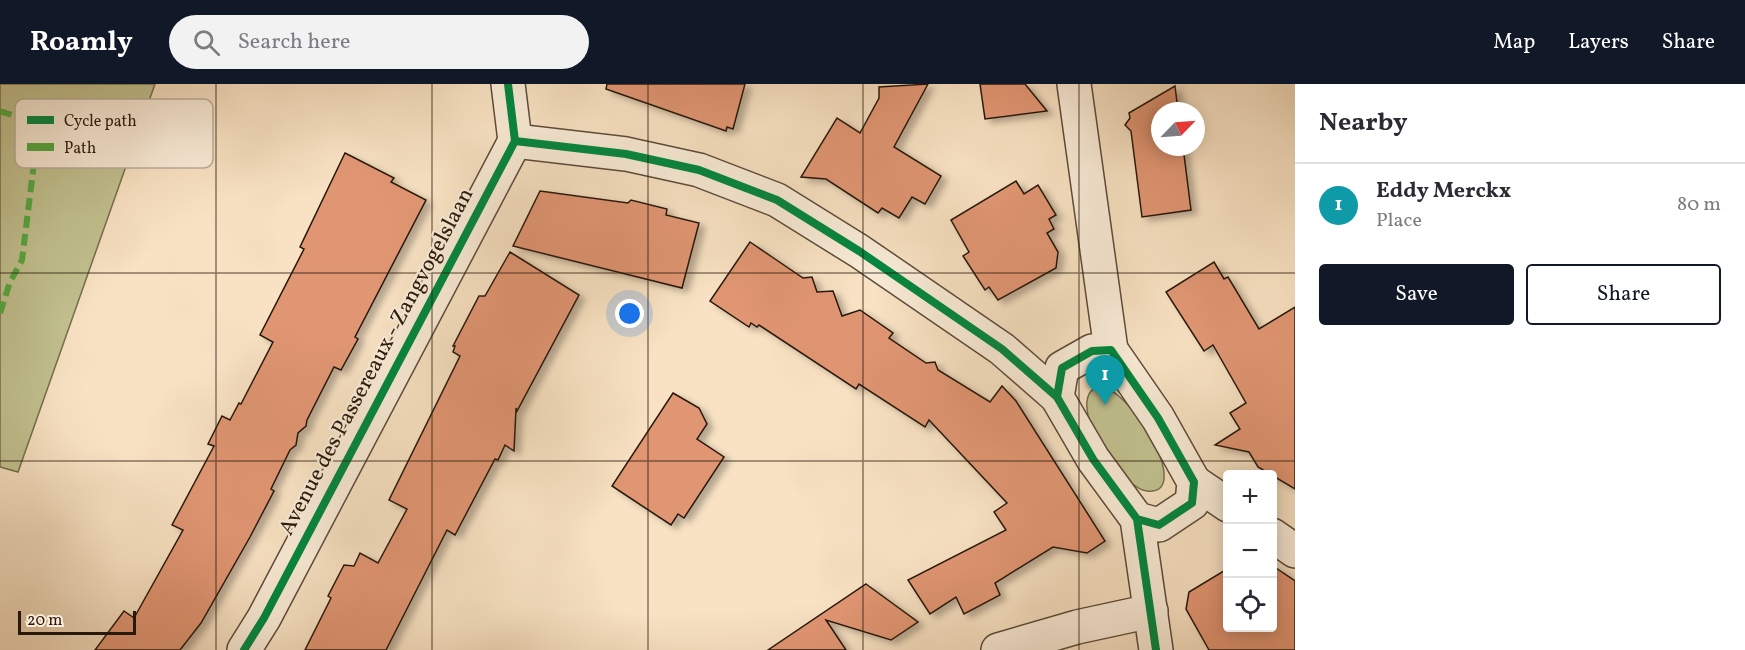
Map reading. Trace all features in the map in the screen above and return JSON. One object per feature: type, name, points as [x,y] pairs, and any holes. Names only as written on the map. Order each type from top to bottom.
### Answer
[{"type":"street","points":[[508,84],[515,141],[626,154],[699,170],[777,200],[859,251],[1002,350],[1057,397],[1093,459],[1137,519],[1156,650]]},
{"type":"street","points":[[1074,84],[1111,350],[1158,418],[1194,482],[1223,502]]},
{"type":"street","name":"Avenue des Passereaux - Zangvogelslaan","points":[[244,650],[264,618],[515,141]]},
{"type":"street","points":[[1057,397],[1062,368],[1092,351],[1111,350]]},
{"type":"street","points":[[1137,519],[1159,525],[1192,503],[1194,482]]},
{"type":"street","points":[[1277,539],[1295,551]]},
{"type":"street","points":[[998,650],[1077,627],[1151,611]]},
{"type":"green space","points":[[0,84],[155,84],[150,99],[15,99],[15,168],[125,168],[18,472],[0,467]]},
{"type":"green space","points":[[1100,386],[1114,393],[1129,406],[1143,424],[1162,462],[1164,478],[1160,488],[1147,491],[1136,486],[1110,460],[1099,442],[1090,424],[1087,407],[1089,394]]},
{"type":"building","points":[[607,84],[745,84],[733,129],[727,127],[726,131],[606,89]]},
{"type":"building","points":[[928,84],[894,147],[941,176],[925,204],[912,197],[899,218],[882,208],[878,213],[826,179],[801,177],[837,118],[860,133],[879,98],[879,87]]},
{"type":"building","points":[[980,84],[1025,84],[1047,111],[985,119]]},
{"type":"building","points":[[1175,86],[1177,102],[1151,102],[1151,156],[1184,156],[1191,210],[1142,217],[1131,131],[1125,125],[1130,118],[1129,113]]},
{"type":"building","points":[[345,153],[394,178],[391,182],[426,200],[355,337],[358,339],[341,370],[334,367],[306,426],[298,433],[296,445],[290,450],[271,489],[274,491],[250,537],[201,623],[180,650],[95,650],[124,611],[134,618],[183,530],[172,525],[214,446],[208,444],[222,416],[230,420],[239,403],[241,404],[273,342],[260,335],[304,249],[300,247]]},
{"type":"building","points":[[1016,181],[1024,194],[1038,185],[1056,215],[1049,219],[1054,229],[1047,233],[1058,252],[1056,268],[998,300],[989,287],[985,290],[963,256],[969,252],[951,220]]},
{"type":"building","points":[[540,191],[628,203],[631,200],[667,209],[666,215],[699,223],[682,288],[513,246]]},
{"type":"building","points":[[750,242],[803,278],[812,277],[817,292],[833,291],[842,316],[860,310],[893,333],[889,338],[926,363],[935,362],[938,370],[990,402],[1002,386],[1016,401],[1105,541],[1087,553],[1053,547],[995,583],[1000,595],[964,614],[956,597],[930,614],[908,580],[1006,530],[994,512],[1007,503],[929,420],[925,427],[859,384],[856,389],[759,325],[757,327],[751,323],[749,327],[710,301]]},
{"type":"building","points":[[510,252],[579,295],[517,411],[516,408],[514,451],[505,445],[498,460],[495,459],[455,535],[447,530],[386,650],[305,650],[331,598],[328,596],[344,565],[354,566],[360,553],[378,563],[407,509],[389,500],[460,356],[453,352],[455,346],[453,346],[479,296],[485,296]]},
{"type":"building","points":[[1214,262],[1224,279],[1228,277],[1259,329],[1295,307],[1295,489],[1277,478],[1277,470],[1263,470],[1258,467],[1249,452],[1215,445],[1240,429],[1230,413],[1246,403],[1213,345],[1204,351],[1166,292]]},
{"type":"building","points":[[673,393],[699,408],[707,424],[697,439],[724,457],[684,518],[678,514],[671,525],[612,486]]},
{"type":"building","points":[[1277,569],[1295,581],[1295,650],[1209,650],[1186,609],[1189,592],[1223,571],[1223,632],[1277,632]]},
{"type":"building","points":[[866,584],[918,622],[891,640],[826,620],[846,650],[768,650]]},
{"type":"marked path","points":[[0,111],[15,116]]},
{"type":"marked path","points":[[0,313],[10,282],[22,260],[33,168]]},
{"type":"cycle path","points":[[244,650],[264,618],[515,141],[508,84]]},
{"type":"cycle path","points":[[515,141],[626,154],[699,170],[777,200],[859,251],[1002,349],[1057,397]]},
{"type":"cycle path","points":[[1137,519],[1159,525],[1192,503],[1194,482],[1158,418],[1111,350],[1092,351],[1062,368],[1057,397],[1093,459],[1137,519],[1156,650]]},
{"type":"place","name":"Eddy Merckx","points":[[1105,405]]}]
